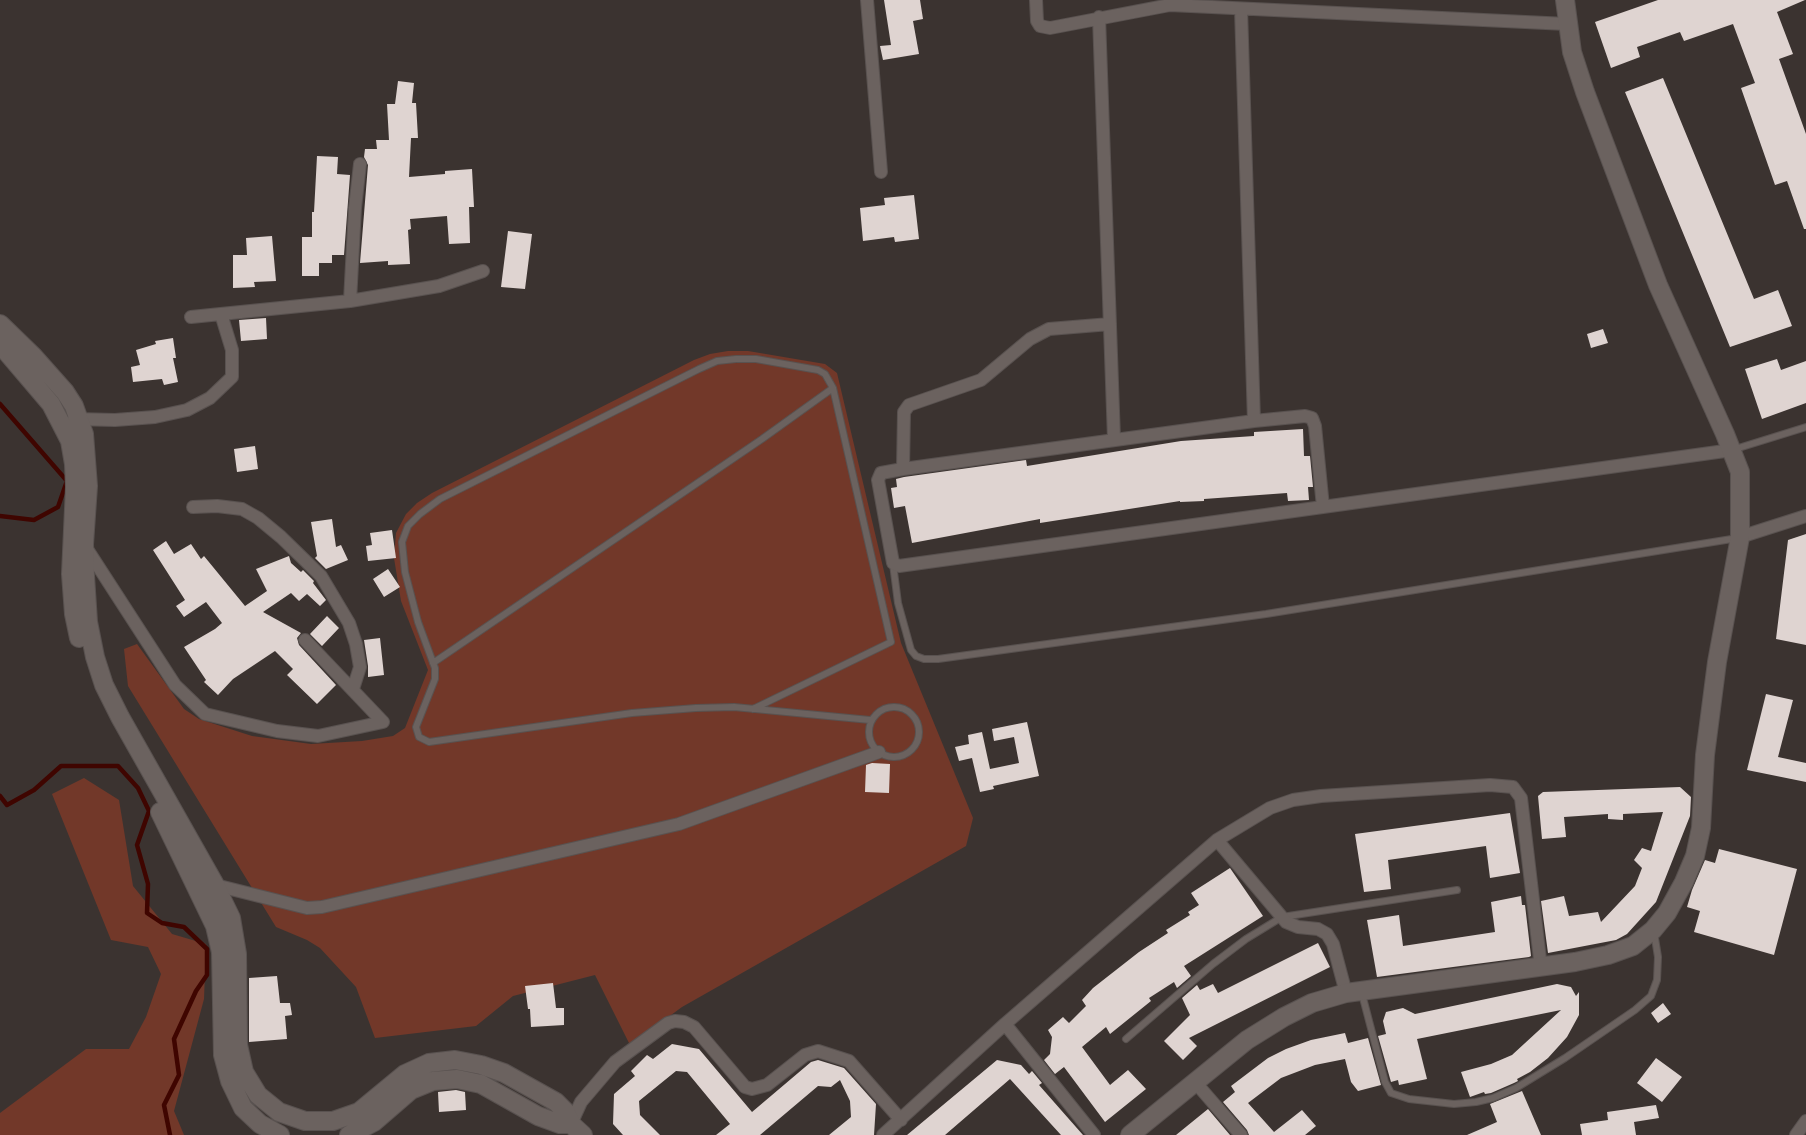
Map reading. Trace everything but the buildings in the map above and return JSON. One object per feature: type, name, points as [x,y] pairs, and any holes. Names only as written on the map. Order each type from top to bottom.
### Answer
[{"type":"street","points":[[867,0],[881,172]]},
{"type":"street","points":[[1036,0],[1036,21],[1040,26],[1050,28],[1171,2],[1241,9],[1567,24]]},
{"type":"street","points":[[1130,1135],[1247,1040],[1284,1017],[1312,1004],[1354,992],[1541,968],[1608,955],[1633,946],[1653,930],[1667,913],[1695,856],[1701,828],[1705,755],[1717,662],[1740,537],[1740,472],[1658,285],[1585,92],[1572,52],[1565,0]]},
{"type":"street","points":[[1241,9],[1254,421]]},
{"type":"street","points":[[1100,18],[1114,439]]},
{"type":"street","points":[[350,301],[360,164]]},
{"type":"street","points":[[191,316],[350,301],[439,286],[483,271]]},
{"type":"street","points":[[60,421],[79,418],[115,420],[155,417],[187,410],[210,398],[232,377],[232,350],[221,314]]},
{"type":"street","points":[[0,324],[52,376],[69,399],[79,418],[84,434],[88,486],[84,544],[88,622],[95,657],[104,685],[120,717],[227,909],[235,936],[237,954],[238,1045],[244,1072],[258,1095],[279,1112],[305,1121],[333,1121],[359,1112],[405,1074],[429,1064],[455,1060],[481,1065],[504,1073],[556,1102],[577,1130]]},
{"type":"street","points":[[903,468],[904,412],[909,405],[981,380],[1030,339],[1048,329],[1110,324]]},
{"type":"street","points":[[0,344],[40,389],[70,441],[74,464],[71,574],[74,614],[82,653],[111,727],[170,829],[215,927],[221,952],[223,1055],[230,1081],[243,1108],[260,1124],[280,1135]]},
{"type":"street","points":[[1323,507],[1315,426],[1312,418],[1305,416],[903,468],[881,473],[878,480],[893,563],[899,566],[1323,507],[1732,450]]},
{"type":"street","points":[[193,507],[217,506],[242,509],[258,518],[281,537],[321,576],[349,622],[356,644],[360,667],[353,689]]},
{"type":"street","points":[[1740,537],[1806,516]]},
{"type":"street","points":[[84,544],[175,685],[205,714],[277,731],[318,736],[383,722],[305,640]]},
{"type":"street","points":[[193,880],[306,908],[322,907],[680,824],[879,752]]},
{"type":"street","points":[[884,1135],[1005,1024],[1217,840],[1270,808],[1293,800],[1321,796],[1491,785],[1513,788],[1521,798],[1541,968]]},
{"type":"street","points":[[1217,840],[1286,922],[1298,927],[1318,929],[1327,934],[1354,992]]},
{"type":"street","points":[[577,1130],[581,1102],[615,1062],[668,1023],[675,1021],[694,1027],[746,1088],[752,1089],[767,1085],[805,1055],[818,1051],[849,1061],[901,1120]]},
{"type":"street","points":[[1005,1024],[1094,1135]]},
{"type":"street","points":[[349,1135],[374,1122],[411,1090],[433,1081],[457,1079],[481,1084],[549,1120],[577,1130]]},
{"type":"street","points":[[1195,1082],[1241,1135]]},
{"type":"street","points":[[1796,1135],[1806,1121]]},
{"type":"lane","points":[[753,709],[891,642],[833,388],[825,374],[818,370],[756,359],[717,362],[440,499],[408,526],[402,542],[405,572],[418,622],[433,663],[435,679],[416,727],[419,737],[429,742],[632,713],[696,708],[734,707],[753,709],[870,720]]},
{"type":"lane","points":[[433,663],[753,446],[833,388]]},
{"type":"lane","points":[[1732,450],[1806,427]]},
{"type":"lane","points":[[893,563],[898,603],[911,650],[916,656],[924,659],[938,659],[1266,614],[1740,537]]},
{"type":"lane","points":[[897,706],[907,710],[919,723],[918,741],[908,753],[891,757],[879,752],[871,743],[870,720],[880,710],[889,707],[897,706]]},
{"type":"lane","points":[[1126,1039],[1213,964],[1246,939],[1282,917],[1457,890]]},
{"type":"lane","points":[[1354,992],[1385,1082],[1391,1093],[1410,1099],[1454,1104],[1476,1102],[1493,1098],[1516,1088],[1565,1058],[1635,1010],[1651,996],[1658,980],[1658,957],[1653,930]]},
{"type":"shaded area","points":[[728,351],[748,351],[825,364],[837,373],[901,643],[973,818],[966,846],[682,1007],[630,1045],[595,975],[513,996],[476,1026],[375,1038],[356,987],[320,948],[276,927],[128,686],[124,649],[137,644],[184,709],[199,719],[252,736],[311,744],[362,741],[393,736],[405,728],[428,670],[401,601],[394,558],[396,533],[406,514],[432,493],[694,360]]},
{"type":"shaded area","points":[[84,778],[119,800],[133,886],[172,934],[206,944],[204,999],[174,1111],[184,1135],[0,1135],[0,1113],[86,1049],[129,1049],[146,1017],[161,974],[148,947],[111,940],[52,794]]},
{"type":"waterway","points":[[0,404],[67,481],[58,507],[34,520],[0,516]]},
{"type":"waterway","points":[[0,796],[7,805],[34,790],[61,766],[118,766],[138,788],[149,811],[137,845],[148,884],[147,913],[162,923],[184,927],[207,949],[207,975],[196,991],[174,1039],[179,1075],[164,1105],[170,1135]]}]
